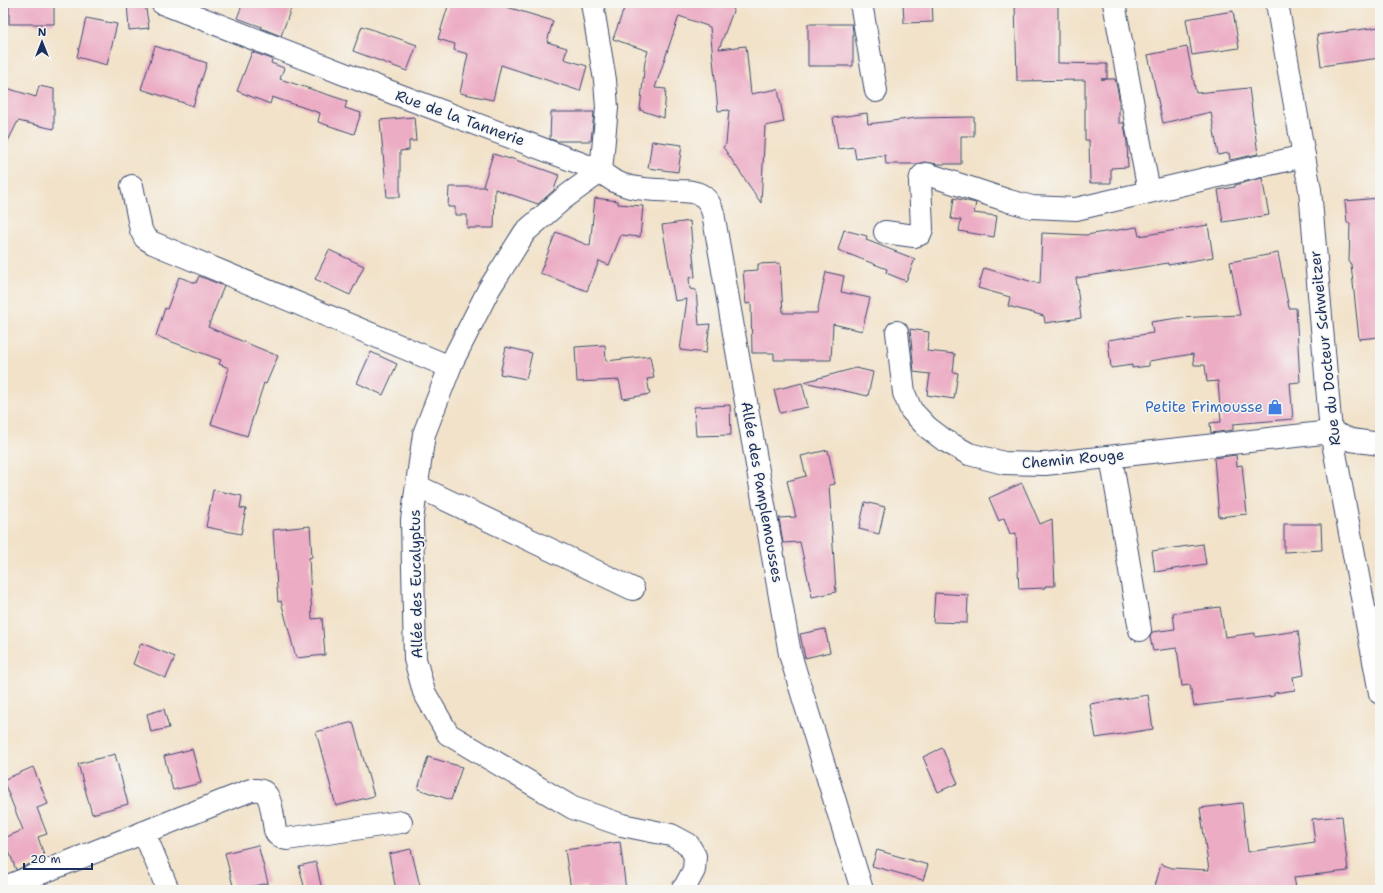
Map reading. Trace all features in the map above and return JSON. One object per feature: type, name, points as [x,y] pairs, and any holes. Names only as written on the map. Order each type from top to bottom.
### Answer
[{"type":"street","name":"Rue de la Tannerie","points":[[162,3],[388,91],[602,171]]},
{"type":"street","points":[[592,3],[605,80],[608,108],[602,171]]},
{"type":"street","points":[[861,3],[876,91]]},
{"type":"street","points":[[1114,3],[1149,192]]},
{"type":"street","name":"Rue du Docteur Schweitzer","points":[[1277,3],[1310,190],[1331,432],[1380,693]]},
{"type":"street","points":[[885,232],[914,236],[920,234],[922,229],[920,182],[921,177],[927,174],[1032,207],[1076,209],[1304,156]]},
{"type":"street","name":"Allée des Eucalyptus","points":[[602,171],[564,198],[525,232],[489,289],[450,367],[424,434],[412,520],[415,659],[424,692],[448,734],[573,808],[622,825],[671,835],[688,844],[695,856],[694,870],[682,890]]},
{"type":"street","name":"Allée des Pamplemousses","points":[[602,171],[618,184],[639,188],[696,193],[703,196],[709,202],[713,213],[790,654],[862,890]]},
{"type":"street","points":[[132,186],[141,230],[145,238],[153,244],[450,367]]},
{"type":"street","name":"Chemin Rouge","points":[[897,332],[904,393],[912,410],[927,427],[944,440],[969,454],[1004,464],[1045,464],[1331,432]]},
{"type":"street","points":[[1331,432],[1351,440],[1380,444]]},
{"type":"street","points":[[1111,457],[1140,630]]},
{"type":"street","points":[[417,486],[633,589]]},
{"type":"street","points":[[3,888],[251,790],[265,792],[269,798],[275,830],[282,838],[287,839],[401,822]]},
{"type":"street","points":[[144,832],[168,890]]},
{"type":"building","points":[[9,3],[54,3],[54,24],[9,24]]},
{"type":"building","points":[[127,3],[145,3],[149,28],[129,30]]},
{"type":"building","points":[[243,3],[293,3],[281,36],[237,18]]},
{"type":"building","points":[[449,3],[494,3],[553,21],[547,42],[567,48],[564,59],[587,66],[580,91],[501,65],[493,100],[460,93],[468,54],[454,50],[455,44],[438,39]]},
{"type":"building","points":[[626,3],[736,3],[719,49],[746,46],[751,94],[778,89],[784,122],[765,126],[761,203],[723,147],[726,144],[729,110],[718,111],[710,27],[679,16],[655,88],[666,89],[664,118],[640,110],[645,61],[648,51],[613,39]]},
{"type":"building","points":[[903,3],[932,3],[933,22],[904,23]]},
{"type":"building","points":[[1015,3],[1058,3],[1058,63],[1107,64],[1107,79],[1115,79],[1119,97],[1119,123],[1124,123],[1127,143],[1128,167],[1111,168],[1111,183],[1090,183],[1089,140],[1085,140],[1085,80],[1017,81]]},
{"type":"building","points":[[1233,11],[1239,48],[1192,55],[1186,19]]},
{"type":"building","points":[[86,18],[117,24],[107,65],[77,57]]},
{"type":"building","points":[[808,24],[852,24],[853,66],[808,66]]},
{"type":"building","points":[[362,26],[417,45],[407,71],[353,51]]},
{"type":"building","points":[[1380,27],[1380,58],[1321,66],[1317,35]]},
{"type":"building","points":[[155,46],[207,63],[193,106],[141,89]]},
{"type":"building","points":[[1187,47],[1196,93],[1249,88],[1258,154],[1230,160],[1229,153],[1218,155],[1211,112],[1163,123],[1148,55]]},
{"type":"building","points":[[252,52],[272,59],[271,63],[284,68],[280,79],[347,101],[345,108],[361,113],[354,134],[318,122],[320,113],[272,97],[270,104],[237,91]]},
{"type":"building","points":[[39,86],[54,89],[54,129],[18,121],[3,151],[3,87],[36,97]]},
{"type":"building","points":[[551,112],[594,112],[591,141],[557,141],[550,139]]},
{"type":"building","points":[[867,113],[868,124],[916,118],[974,117],[974,136],[961,136],[961,164],[938,164],[924,162],[917,164],[886,164],[885,155],[856,159],[854,147],[838,149],[833,118]]},
{"type":"building","points":[[414,117],[416,141],[409,141],[409,150],[400,151],[400,197],[387,197],[380,120]]},
{"type":"building","points":[[652,141],[682,145],[678,172],[648,168]]},
{"type":"building","points":[[493,154],[510,158],[559,175],[554,190],[538,204],[495,189],[494,228],[467,228],[467,215],[455,215],[455,207],[448,207],[449,187],[486,187],[483,186]]},
{"type":"building","points":[[1262,178],[1269,215],[1223,222],[1218,190],[1235,187],[1235,185]]},
{"type":"building","points":[[595,198],[618,201],[618,204],[643,206],[640,237],[621,235],[609,265],[599,261],[587,291],[540,273],[556,232],[590,246]]},
{"type":"building","points":[[954,198],[976,203],[974,213],[997,216],[994,237],[959,231],[961,220],[951,219]]},
{"type":"building","points":[[1380,198],[1380,337],[1359,339],[1351,264],[1349,263],[1350,223],[1347,223],[1345,201]]},
{"type":"building","points":[[690,221],[695,277],[689,278],[690,289],[696,290],[699,325],[710,324],[706,353],[680,350],[687,299],[675,301],[662,225]]},
{"type":"building","points":[[1208,225],[1213,257],[1076,278],[1081,318],[1045,323],[1044,316],[1008,306],[1010,297],[978,288],[984,268],[1040,284],[1042,233],[1086,235],[1137,227],[1139,236]]},
{"type":"building","points":[[844,230],[867,236],[866,240],[915,259],[906,281],[886,273],[887,269],[838,250]]},
{"type":"building","points":[[329,250],[364,266],[350,295],[315,279]]},
{"type":"building","points":[[1278,253],[1289,308],[1296,308],[1300,382],[1290,383],[1293,419],[1233,424],[1233,430],[1211,433],[1210,423],[1221,422],[1218,381],[1207,382],[1205,365],[1194,365],[1193,354],[1149,361],[1149,366],[1132,368],[1132,365],[1111,368],[1108,340],[1153,333],[1151,322],[1178,318],[1240,315],[1230,262]]},
{"type":"building","points":[[780,263],[783,313],[817,313],[826,272],[844,276],[841,292],[870,298],[862,331],[833,324],[831,360],[774,360],[774,353],[752,353],[751,303],[746,304],[743,271],[758,270],[758,264]]},
{"type":"building","points":[[199,276],[224,286],[208,327],[278,356],[266,384],[264,383],[247,436],[211,424],[229,368],[219,364],[221,360],[156,336],[165,308],[167,309],[179,277],[196,283]]},
{"type":"building","points":[[910,329],[929,332],[927,351],[955,354],[953,372],[958,373],[954,399],[927,395],[930,374],[914,372]]},
{"type":"building","points":[[605,345],[606,361],[650,356],[654,378],[647,379],[650,394],[623,399],[619,380],[577,382],[575,347]]},
{"type":"building","points":[[506,347],[532,353],[526,379],[500,374]]},
{"type":"building","points":[[371,352],[397,364],[383,395],[357,383]]},
{"type":"building","points":[[856,368],[873,372],[868,396],[804,382]]},
{"type":"building","points":[[802,383],[808,407],[780,413],[774,390]]},
{"type":"building","points":[[730,405],[731,435],[696,436],[694,407]]},
{"type":"building","points":[[828,450],[835,484],[829,485],[836,592],[812,597],[800,542],[783,543],[779,518],[796,517],[787,481],[806,476],[801,456]]},
{"type":"building","points":[[1236,455],[1237,466],[1242,465],[1247,514],[1219,517],[1214,458]]},
{"type":"building","points":[[1022,483],[1040,524],[1052,519],[1055,586],[1019,589],[1016,533],[1010,534],[1004,518],[999,521],[989,498]]},
{"type":"building","points":[[213,490],[242,496],[240,508],[246,509],[241,534],[206,527]]},
{"type":"building","points":[[865,502],[885,507],[879,534],[859,529]]},
{"type":"building","points":[[1284,524],[1321,524],[1322,550],[1284,552]]},
{"type":"building","points":[[310,526],[312,557],[309,558],[312,619],[322,618],[325,655],[296,658],[281,601],[278,602],[273,530]]},
{"type":"building","points":[[1203,544],[1206,564],[1155,572],[1152,551]]},
{"type":"building","points":[[935,593],[968,595],[967,623],[933,622]]},
{"type":"building","points":[[1220,607],[1225,637],[1255,633],[1255,637],[1298,631],[1304,675],[1293,677],[1295,690],[1274,693],[1274,696],[1194,706],[1190,685],[1182,686],[1177,648],[1153,651],[1150,637],[1152,632],[1175,629],[1173,613]]},
{"type":"building","points":[[825,629],[830,652],[805,658],[800,634]]},
{"type":"building","points":[[141,643],[175,657],[166,678],[133,664]]},
{"type":"building","points":[[1148,695],[1153,729],[1096,738],[1090,704]]},
{"type":"building","points":[[164,709],[169,728],[151,732],[147,714]]},
{"type":"building","points":[[353,722],[374,796],[336,806],[316,732]]},
{"type":"building","points":[[942,748],[958,783],[938,792],[923,757]]},
{"type":"building","points":[[192,749],[201,783],[173,790],[164,756]]},
{"type":"building","points":[[115,754],[128,804],[92,814],[78,764]]},
{"type":"building","points":[[428,757],[462,767],[451,800],[418,789]]},
{"type":"building","points":[[33,767],[48,804],[37,808],[47,834],[38,837],[45,858],[16,870],[4,838],[23,830],[3,780]]},
{"type":"building","points":[[1242,803],[1248,852],[1315,842],[1312,819],[1342,816],[1348,871],[1294,877],[1296,888],[1272,890],[1154,890],[1161,864],[1172,868],[1209,870],[1200,808]]},
{"type":"building","points":[[620,842],[626,890],[587,890],[586,886],[571,889],[565,850]]},
{"type":"building","points":[[258,845],[268,883],[234,890],[225,853]]},
{"type":"building","points":[[411,849],[421,890],[396,890],[389,854]]},
{"type":"building","points":[[877,850],[928,865],[923,880],[872,866]]},
{"type":"building","points":[[316,862],[322,890],[305,890],[299,866]]},
{"type":"place","name":"Petite Frimousse","points":[[1275,407]]}]
